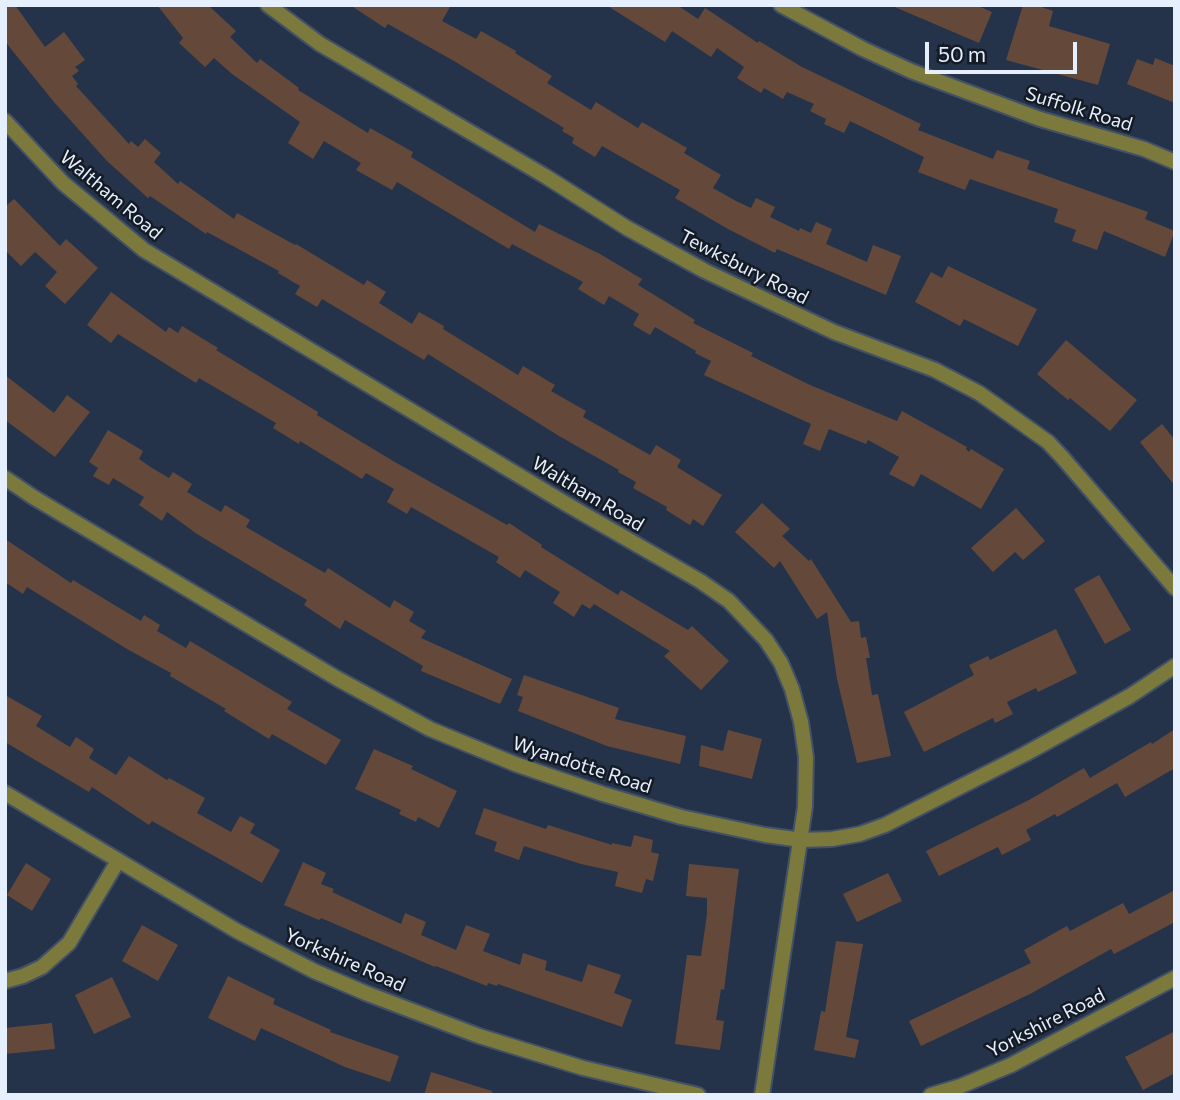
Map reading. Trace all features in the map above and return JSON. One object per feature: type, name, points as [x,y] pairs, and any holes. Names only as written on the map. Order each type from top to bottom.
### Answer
[{"type":"street","name":"Tewksbury Road","points":[[268,5],[320,44],[545,176],[627,228],[705,271],[834,332],[935,370],[979,393],[1055,450],[1108,507],[1175,588]]},
{"type":"street","name":"Suffolk Road","points":[[782,5],[863,49],[922,76],[1040,119],[1144,149],[1175,162]]},
{"type":"street","name":"Waltham Road","points":[[5,121],[63,183],[144,250],[729,601],[766,640],[781,663],[792,689],[801,722],[806,757],[802,840],[762,1095]]},
{"type":"street","name":"Wyandotte Road","points":[[5,478],[338,679],[430,729],[515,764],[603,794],[681,817],[765,835],[802,840],[832,839],[860,834],[898,819],[1060,735],[1130,696],[1175,666]]},
{"type":"street","name":"Yorkshire Road","points":[[5,793],[237,930],[314,971],[368,995],[479,1036],[570,1064],[698,1095]]},
{"type":"street","points":[[5,981],[42,967],[69,943],[118,861]]},
{"type":"street","name":"Yorkshire Road","points":[[931,1095],[961,1086],[1011,1065],[1175,978]]},
{"type":"building","points":[[5,5],[15,5],[45,47],[64,32],[85,60],[75,67],[79,71],[72,76],[78,84],[76,86],[129,144],[131,141],[138,147],[145,139],[161,153],[154,162],[178,184],[180,181],[234,219],[237,213],[296,244],[364,285],[367,280],[386,292],[379,303],[412,324],[419,312],[518,375],[523,366],[555,385],[551,391],[586,411],[583,417],[650,455],[656,445],[681,460],[677,467],[722,495],[703,526],[693,519],[690,525],[666,510],[667,507],[633,488],[636,482],[618,472],[619,470],[428,354],[424,360],[322,299],[317,307],[295,294],[300,286],[278,273],[279,271],[207,232],[206,234],[150,196],[148,198],[107,161],[54,102],[5,41]]},
{"type":"building","points":[[157,5],[208,5],[236,31],[230,37],[257,63],[260,59],[299,88],[298,90],[368,133],[370,128],[413,152],[411,157],[535,232],[539,224],[600,254],[642,279],[638,285],[695,320],[693,323],[753,353],[751,356],[810,385],[897,421],[902,411],[967,447],[969,452],[971,449],[1004,469],[981,509],[921,474],[914,487],[889,474],[899,457],[868,440],[866,444],[829,429],[820,451],[803,444],[811,424],[704,375],[711,361],[655,327],[650,335],[633,325],[639,314],[609,296],[604,305],[578,289],[583,282],[512,244],[509,249],[397,182],[392,190],[356,170],[361,163],[324,141],[313,159],[288,143],[300,122],[214,58],[205,67],[179,43],[183,38]]},
{"type":"building","points":[[350,5],[451,5],[442,21],[476,39],[481,31],[516,51],[515,53],[552,76],[547,83],[591,110],[596,102],[638,128],[642,122],[687,148],[684,153],[721,175],[713,188],[736,201],[751,208],[756,198],[775,207],[770,217],[799,231],[800,228],[811,233],[816,222],[832,229],[826,244],[867,262],[873,245],[901,256],[886,295],[777,249],[775,253],[728,229],[675,198],[680,190],[602,146],[595,157],[572,143],[574,138],[562,131],[564,128],[454,61],[388,24],[385,28]]},
{"type":"building","points":[[606,5],[677,5],[698,19],[705,8],[758,43],[759,41],[802,67],[921,124],[918,130],[993,159],[997,150],[1030,161],[1027,169],[1148,212],[1145,219],[1175,231],[1165,257],[1104,231],[1097,250],[1072,241],[1076,230],[1054,222],[1058,209],[970,179],[965,190],[918,172],[924,157],[850,121],[844,133],[824,124],[826,119],[810,111],[814,104],[787,92],[783,99],[764,88],[761,93],[737,78],[744,67],[717,48],[711,57],[672,31],[665,42]]},
{"type":"building","points":[[890,5],[976,5],[992,12],[979,43]]},
{"type":"building","points":[[1023,5],[1036,5],[1053,11],[1049,26],[1110,44],[1098,85],[1006,60]]},
{"type":"building","points":[[1155,58],[1175,66],[1175,103],[1127,84],[1137,59],[1153,65]]},
{"type":"building","points":[[14,199],[60,246],[66,239],[98,268],[65,304],[45,286],[57,272],[35,252],[21,266],[5,250],[5,207]]},
{"type":"building","points":[[948,266],[1037,309],[1018,346],[964,319],[960,326],[915,302],[931,272],[942,278]]},
{"type":"building","points":[[111,292],[166,332],[169,327],[178,333],[182,326],[218,348],[216,350],[318,412],[317,415],[393,461],[507,525],[509,523],[542,545],[541,547],[618,595],[621,590],[688,630],[692,626],[729,661],[701,690],[664,656],[670,651],[594,604],[590,609],[582,604],[574,617],[553,603],[560,592],[525,570],[520,578],[496,562],[499,557],[411,507],[407,514],[387,502],[394,489],[366,473],[362,479],[300,441],[299,444],[273,428],[276,423],[199,378],[196,383],[118,334],[111,343],[87,325]]},
{"type":"building","points":[[1066,340],[1137,400],[1110,431],[1037,374]]},
{"type":"building","points":[[5,375],[54,413],[67,395],[90,412],[55,457],[5,420]]},
{"type":"building","points":[[1162,424],[1175,440],[1175,486],[1140,442]]},
{"type":"building","points":[[108,430],[143,451],[139,459],[152,468],[169,478],[173,472],[192,484],[187,492],[221,512],[225,505],[250,520],[246,527],[325,573],[328,568],[390,608],[394,600],[414,612],[409,621],[426,631],[421,638],[512,679],[500,704],[421,671],[423,666],[345,620],[340,629],[304,605],[307,600],[197,534],[167,512],[162,521],[139,505],[144,497],[113,478],[109,485],[93,476],[98,468],[89,462]]},
{"type":"building","points":[[762,503],[790,529],[782,536],[809,561],[811,559],[851,622],[859,621],[861,638],[866,637],[870,658],[866,658],[872,695],[878,694],[891,756],[857,763],[837,679],[827,612],[817,619],[780,561],[774,568],[735,532]]},
{"type":"building","points":[[1016,508],[1045,541],[1023,560],[1015,552],[993,572],[971,548]]},
{"type":"building","points":[[5,539],[71,583],[73,580],[141,621],[144,615],[160,625],[157,631],[186,648],[190,641],[292,702],[287,709],[341,740],[326,765],[272,734],[269,739],[224,711],[226,709],[170,676],[171,673],[27,587],[23,594],[5,582]]},
{"type":"building","points":[[1099,575],[1131,630],[1105,644],[1074,589]]},
{"type":"building","points":[[1056,629],[1077,673],[1038,692],[1036,688],[1007,702],[1013,714],[995,723],[993,718],[924,752],[904,712],[974,675],[969,665],[988,656],[990,660]]},
{"type":"building","points":[[524,675],[619,708],[615,719],[686,736],[680,764],[607,746],[518,711],[523,697],[517,695]]},
{"type":"building","points":[[5,695],[42,716],[36,726],[70,747],[76,737],[94,749],[89,758],[116,775],[129,756],[167,780],[169,778],[205,798],[197,813],[231,832],[240,816],[255,824],[250,833],[280,850],[262,883],[152,821],[149,825],[92,787],[89,792],[5,742]]},
{"type":"building","points":[[1175,729],[1175,768],[1125,797],[1117,783],[1057,817],[1055,814],[1026,830],[1031,840],[1002,855],[998,847],[939,876],[926,851],[1029,800],[1084,768],[1090,778]]},
{"type":"building","points":[[728,730],[762,739],[752,779],[699,766],[701,745],[723,751]]},
{"type":"building","points":[[374,749],[413,766],[411,769],[457,791],[439,828],[418,817],[416,822],[399,814],[401,810],[355,789]]},
{"type":"building","points":[[484,808],[546,829],[548,825],[612,845],[631,847],[634,835],[653,840],[651,852],[659,854],[653,881],[646,879],[642,893],[615,886],[618,872],[581,864],[524,846],[519,860],[494,851],[497,842],[475,834]]},
{"type":"building","points":[[303,862],[326,873],[321,884],[334,889],[332,892],[401,924],[405,913],[426,922],[421,935],[456,950],[466,925],[490,934],[483,951],[520,965],[523,953],[547,961],[545,970],[582,982],[588,964],[621,975],[614,993],[632,1000],[622,1027],[498,984],[488,983],[487,986],[284,905]]},
{"type":"building","points":[[26,863],[51,879],[32,911],[7,895]]},
{"type":"building","points":[[689,864],[739,869],[724,990],[721,989],[716,1020],[724,1021],[720,1050],[675,1044],[687,955],[701,956],[707,914],[707,898],[686,896]]},
{"type":"building","points":[[888,873],[902,901],[857,922],[843,894]]},
{"type":"building","points":[[1175,890],[1175,922],[1114,954],[1111,949],[1030,994],[921,1046],[909,1021],[1031,963],[1024,950],[1067,926],[1070,931],[1123,903],[1129,914]]},
{"type":"building","points":[[142,925],[178,945],[158,981],[122,961]]},
{"type":"building","points":[[836,941],[863,944],[846,1037],[859,1040],[855,1058],[814,1050],[821,1011],[825,1012]]},
{"type":"building","points":[[228,976],[275,999],[273,1004],[331,1030],[330,1032],[399,1056],[390,1082],[345,1067],[261,1028],[255,1041],[208,1018]]},
{"type":"building","points":[[112,977],[131,1017],[94,1034],[75,995]]},
{"type":"building","points":[[52,1023],[55,1049],[5,1054],[5,1028]]},
{"type":"building","points":[[1175,1031],[1175,1073],[1143,1090],[1125,1057]]},
{"type":"building","points":[[431,1072],[492,1091],[492,1095],[424,1095]]}]
